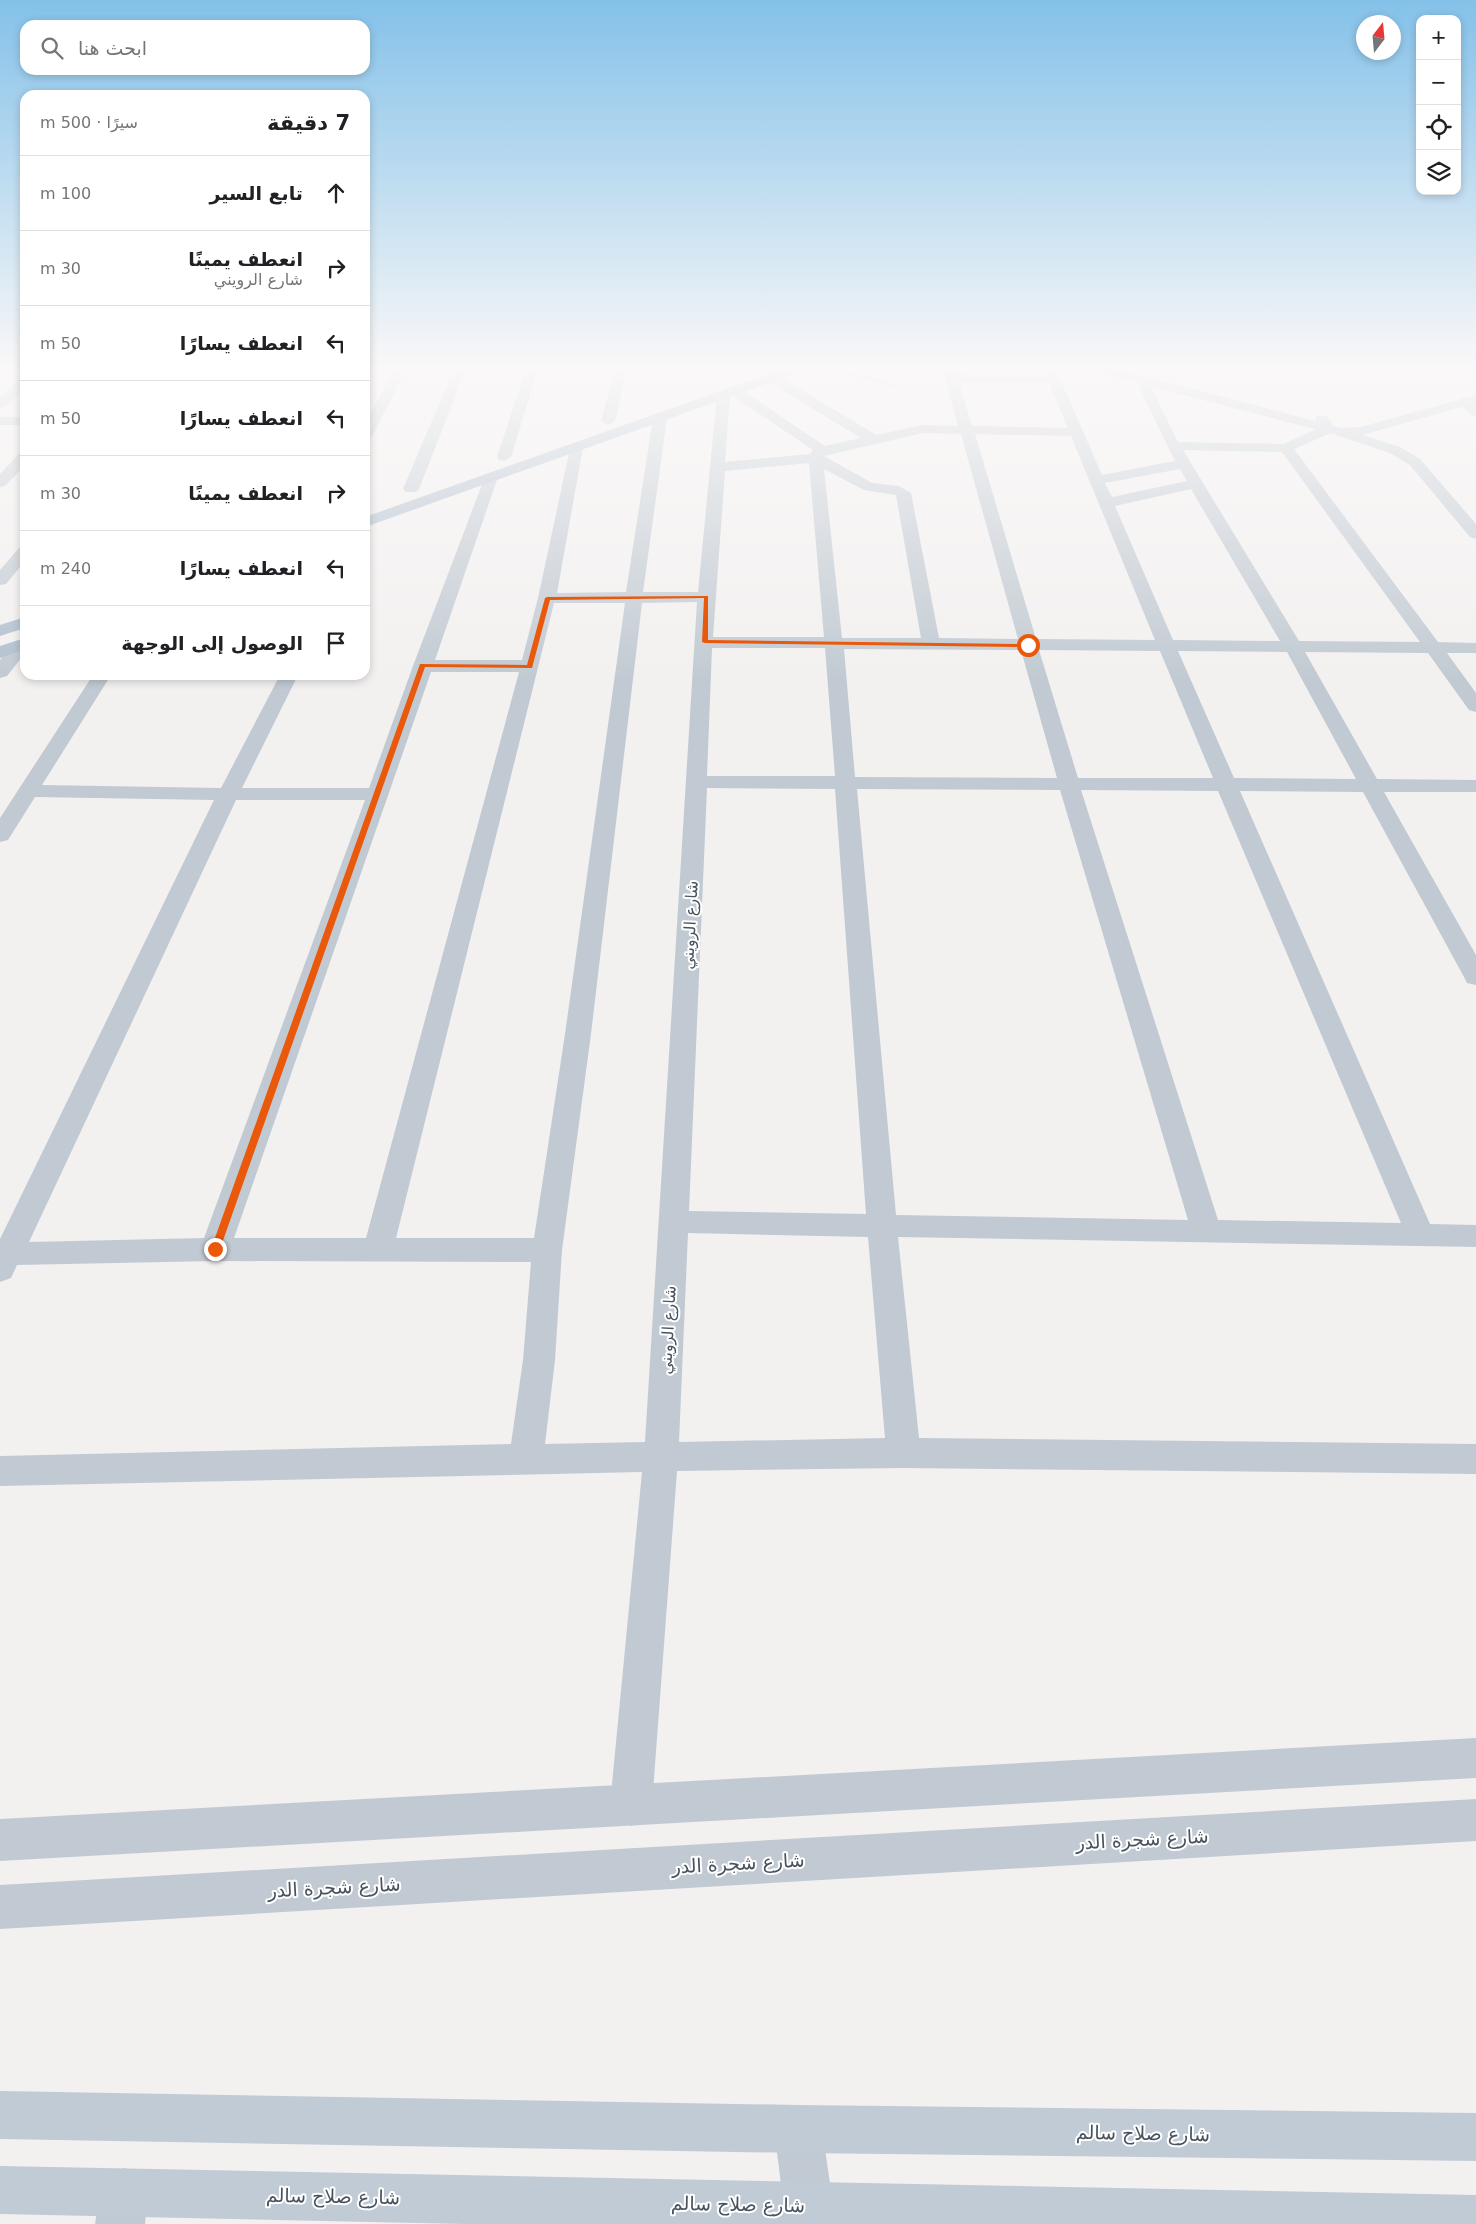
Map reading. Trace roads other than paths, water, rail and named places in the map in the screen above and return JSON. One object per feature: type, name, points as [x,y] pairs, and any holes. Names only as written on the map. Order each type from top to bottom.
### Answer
[{"type":"main road","points":[[370,521],[477,473]]},
{"type":"main road","points":[[396,494],[426,483]]},
{"type":"main road","points":[[0,631],[20,624]]},
{"type":"main road","points":[[0,652],[20,645]]},
{"type":"main road","name":"شارع صلاح سالم","points":[[0,2115],[798,2129],[1476,2137]]},
{"type":"main road","name":"شارع صلاح سالم","points":[[0,2190],[122,2208],[1276,2220],[1476,2220]]},
{"type":"street","points":[[0,483],[9,473]]},
{"type":"street","points":[[411,488],[417,473]]},
{"type":"street","points":[[215,1249],[422,666],[494,473]]},
{"type":"street","points":[[378,1250],[547,598],[566,473]]},
{"type":"street","points":[[526,1459],[539,1360],[547,1250],[578,1034],[634,597],[652,473]]},
{"type":"street","name":"شارع الرويني","points":[[631,1804],[661,1456],[706,597],[717,473]]},
{"type":"street","points":[[820,473],[882,1226],[903,1453]]},
{"type":"street","points":[[847,473],[869,487],[894,489],[903,493],[931,644]]},
{"type":"street","points":[[979,473],[1069,784],[1206,1231]]},
{"type":"street","points":[[1094,473],[1420,1234]]},
{"type":"street","points":[[1097,480],[1136,473]]},
{"type":"street","points":[[1189,473],[1292,647],[1476,977]]},
{"type":"street","points":[[1304,473],[1476,706]]},
{"type":"street","points":[[1425,473],[1476,534]]},
{"type":"street","points":[[1107,503],[1195,484]]},
{"type":"street","points":[[0,580],[20,556]]},
{"type":"street","points":[[547,598],[706,597]]},
{"type":"street","points":[[705,642],[1476,648]]},
{"type":"street","points":[[0,672],[20,648]]},
{"type":"street","points":[[422,666],[530,666]]},
{"type":"street","points":[[0,835],[99,680]]},
{"type":"street","points":[[286,680],[228,794],[4,1262],[215,1249],[547,1250]]},
{"type":"street","points":[[697,782],[1476,786]]},
{"type":"street","points":[[28,791],[377,794]]},
{"type":"street","points":[[674,1222],[1476,1236]]},
{"type":"street","points":[[0,1471],[661,1456],[903,1453],[1476,1458]]},
{"type":"street","points":[[0,1840],[1476,1758]]},
{"type":"street","name":"شارع شجرة الدر","points":[[0,1907],[1476,1820]]},
{"type":"street","points":[[798,2129],[810,2215]]}]
